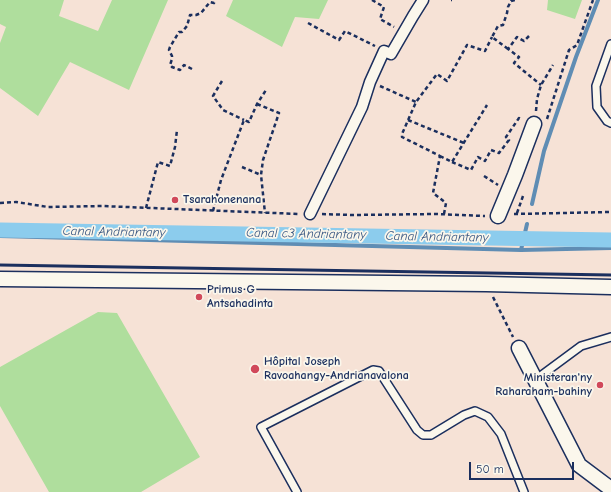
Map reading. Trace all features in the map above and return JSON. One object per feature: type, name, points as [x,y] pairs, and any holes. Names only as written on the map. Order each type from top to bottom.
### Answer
[{"type":"street","points":[[310,214],[362,107],[370,82],[384,51],[391,54],[412,16],[423,0]]},
{"type":"street","points":[[498,216],[534,124]]},
{"type":"street","points":[[0,279],[486,284],[611,287]]},
{"type":"street","points":[[519,348],[579,465],[611,489]]},
{"type":"lane","points":[[611,44],[596,86],[597,107],[607,121],[611,123]]},
{"type":"lane","points":[[535,380],[581,346],[611,337]]},
{"type":"lane","points":[[297,492],[261,427],[372,370],[379,371],[417,430],[423,435],[431,435],[464,415],[475,411],[488,417],[501,434],[524,492]]},
{"type":"path","points":[[192,69],[184,65],[180,70],[172,67],[170,65],[172,56],[169,50],[179,32],[182,32],[187,26],[190,15],[201,13],[210,2],[214,3],[214,0]]},
{"type":"path","points":[[372,0],[384,7],[380,20],[404,32]]},
{"type":"path","points":[[515,0],[511,1],[502,25],[498,26],[485,51],[467,45],[447,81],[437,74],[416,102],[402,137],[471,170],[478,157],[485,161],[491,150],[499,153],[509,140],[506,137],[519,118],[525,122],[534,124],[537,99],[541,85],[553,65]]},
{"type":"path","points":[[569,50],[577,45],[593,0]]},
{"type":"path","points":[[308,23],[339,40],[346,31],[384,51]]},
{"type":"path","points":[[508,48],[517,37],[524,41],[529,36]]},
{"type":"path","points":[[492,37],[518,57],[514,63],[541,85]]},
{"type":"path","points":[[222,81],[213,96],[223,110],[249,122],[257,104],[266,90]]},
{"type":"path","points":[[370,82],[416,102]]},
{"type":"path","points":[[257,104],[279,113],[263,160],[261,175],[265,213]]},
{"type":"path","points":[[452,162],[487,105]]},
{"type":"path","points":[[213,211],[222,180],[244,120]]},
{"type":"path","points":[[408,120],[464,143]]},
{"type":"path","points":[[146,208],[158,162],[170,166],[175,147],[177,130]]},
{"type":"path","points":[[440,156],[433,192],[446,203],[444,214]]},
{"type":"path","points":[[242,167],[261,175]]},
{"type":"path","points":[[486,284],[519,348]]},
{"type":"green space","points":[[0,0],[64,0],[59,16],[98,31],[112,0],[168,0],[129,90],[70,62],[38,116],[0,88],[0,43],[6,27],[0,24]]},
{"type":"green space","points":[[233,0],[328,0],[319,19],[295,17],[282,47],[226,16]]},
{"type":"green space","points":[[548,0],[582,0],[575,19],[547,10]]},
{"type":"green space","points":[[98,312],[117,313],[200,457],[141,492],[49,492],[0,406],[0,367]]},
{"type":"waterway","points":[[532,204],[544,151],[576,57],[598,0]]},
{"type":"waterway","name":"Canal Andriantany","points":[[521,250],[527,224]]},
{"type":"waterway","name":"Canal Andriantany","points":[[0,230],[611,240]]},
{"type":"waterway","name":"Canal c3 Andriantany","points":[[0,236],[521,250],[611,248]]},
{"type":"railway","points":[[0,265],[611,275]]},
{"type":"place","name":"Tsarahonenana","points":[[175,200]]},
{"type":"place","name":"Primus G Antsahadinta","points":[[199,297]]},
{"type":"place","name":"Hôpital Joseph Ravoahangy-Andrianavalona","points":[[255,369]]},
{"type":"place","name":"Ministeran'ny Raharaham-bahiny","points":[[600,385]]}]
